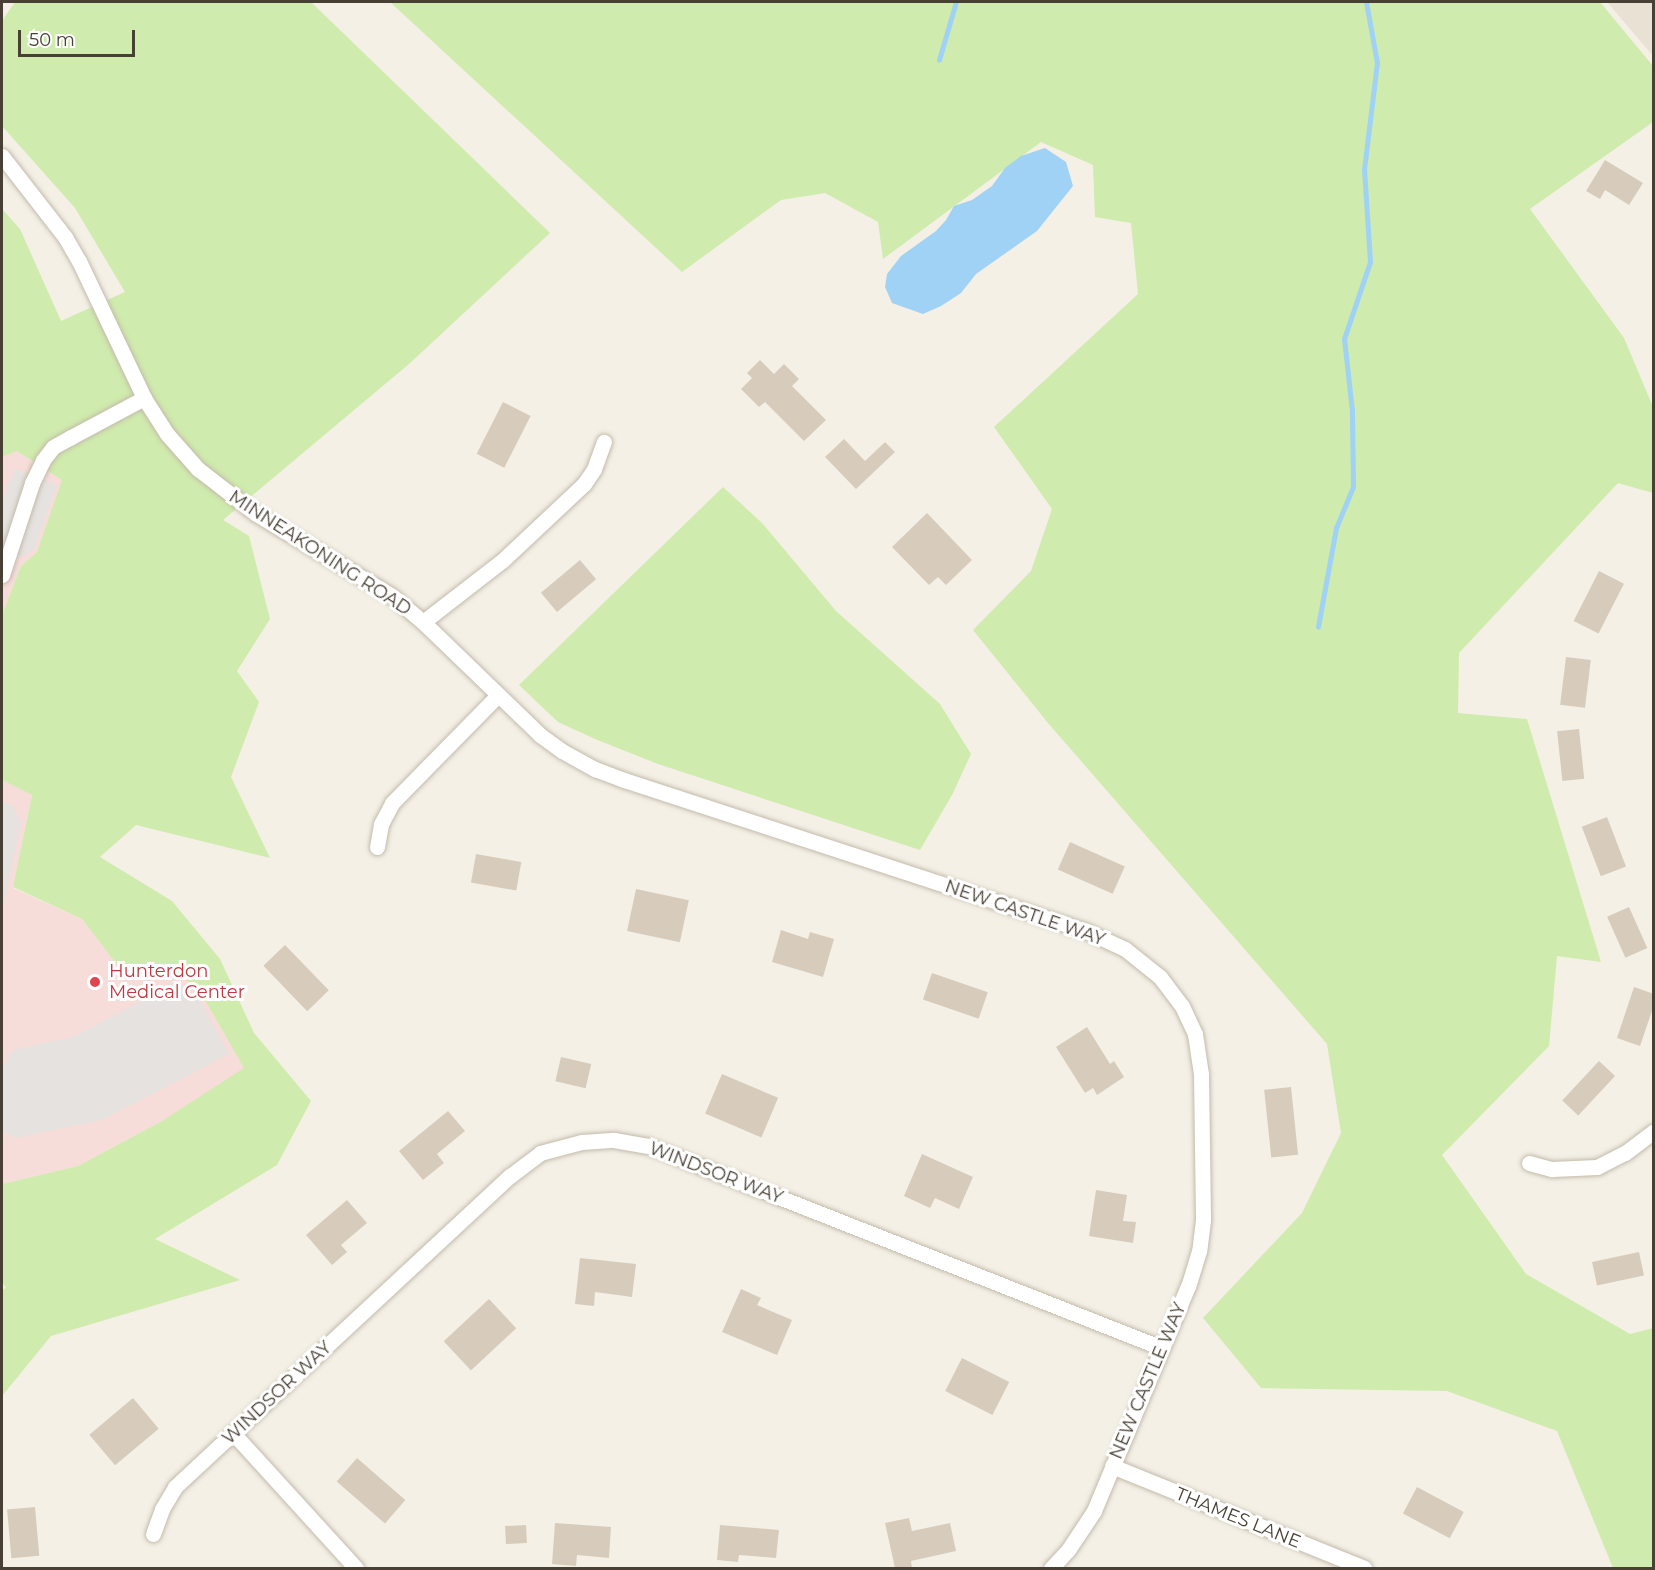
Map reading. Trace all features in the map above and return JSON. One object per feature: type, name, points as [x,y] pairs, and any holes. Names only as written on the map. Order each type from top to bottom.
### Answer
[{"type":"street","name":"MINNEAKONING ROAD","points":[[2,156],[52,220],[79,261],[144,398],[167,434],[198,469],[255,513],[392,596],[423,622]]},
{"type":"street","points":[[2,575],[32,483],[43,460],[62,442],[144,398]]},
{"type":"street","points":[[423,622],[503,560],[584,484],[594,469],[604,442]]},
{"type":"street","name":"NEW CASTLE WAY","points":[[423,622],[497,696],[540,735],[596,769],[1086,931],[1125,949],[1160,977],[1182,1006],[1195,1034],[1204,1116],[1203,1220],[1199,1251],[1188,1286],[1094,1511],[1068,1550],[1051,1569]]},
{"type":"street","points":[[377,847],[381,824],[392,803],[497,696]]},
{"type":"street","points":[[1529,1163],[1552,1169],[1577,1170],[1598,1167],[1625,1153],[1653,1131]]},
{"type":"street","name":"WINDSOR WAY","points":[[153,1534],[162,1509],[175,1487],[510,1176],[540,1153],[582,1142],[614,1140],[649,1146],[1162,1348]]},
{"type":"street","points":[[233,1433],[356,1569]]},
{"type":"street","name":"THAMES LANE","points":[[1112,1467],[1364,1569]]},
{"type":"shaded area","points":[[1607,2],[1653,2],[1653,56]]},
{"type":"shaded area","points":[[17,451],[63,480],[37,552],[21,566],[2,615],[2,457]]},
{"type":"shaded area","points":[[15,469],[57,485],[34,550],[2,566],[2,502]]},
{"type":"shaded area","name":"Hunterdon Medical Center","points":[[2,780],[32,795],[13,888],[82,919],[118,966],[179,975],[198,988],[245,1069],[162,1121],[78,1166],[2,1184]]},
{"type":"shaded area","points":[[2,802],[12,805],[21,822],[2,914]]},
{"type":"shaded area","points":[[174,984],[198,997],[229,1054],[102,1120],[16,1138],[2,1131],[2,1068],[13,1050],[73,1037]]},
{"type":"green space","points":[[15,2],[311,2],[550,233],[409,364],[223,520],[249,536],[270,619],[237,671],[259,702],[231,777],[270,858],[136,825],[100,857],[172,901],[220,959],[254,1033],[311,1101],[277,1165],[155,1239],[240,1280],[51,1336],[2,1396],[2,1290],[6,1288],[2,1282],[2,1184],[78,1166],[162,1121],[244,1068],[198,988],[178,975],[118,966],[82,919],[13,887],[32,795],[2,780],[2,615],[21,566],[37,552],[62,480],[17,451],[2,457],[2,209],[20,229],[61,321],[125,292],[75,208],[2,126],[2,21]]},
{"type":"green space","points":[[390,2],[1600,2],[1653,66],[1653,122],[1530,209],[1624,338],[1653,407],[1653,493],[1618,483],[1459,653],[1458,713],[1527,719],[1601,962],[1557,956],[1549,1046],[1442,1155],[1526,1274],[1630,1334],[1653,1328],[1653,1568],[1613,1568],[1557,1431],[1447,1391],[1261,1388],[1203,1318],[1302,1213],[1341,1133],[1327,1044],[1048,723],[973,630],[1031,571],[1052,509],[994,427],[1138,294],[1131,223],[1095,217],[1093,165],[1041,142],[883,259],[878,222],[825,193],[781,200],[682,272]]},
{"type":"green space","points":[[723,487],[762,523],[836,611],[940,704],[971,754],[952,795],[920,850],[658,764],[595,739],[558,722],[519,685]]},
{"type":"water","points":[[1045,148],[1066,162],[1073,186],[1037,231],[976,274],[961,293],[941,306],[923,314],[892,303],[885,287],[887,274],[901,256],[936,231],[954,206],[972,200],[992,186],[1005,168],[1021,156]]},
{"type":"building","points":[[1605,160],[1643,183],[1629,205],[1605,190],[1600,199],[1586,191]]},
{"type":"building","points":[[760,360],[774,374],[784,364],[799,379],[792,386],[826,420],[804,441],[765,402],[759,407],[741,389],[752,378],[747,373]]},
{"type":"building","points":[[503,402],[531,416],[504,468],[477,454]]},
{"type":"building","points":[[844,439],[865,461],[885,442],[895,452],[856,489],[825,457]]},
{"type":"building","points":[[927,513],[972,560],[946,585],[938,577],[929,585],[892,547]]},
{"type":"building","points":[[580,560],[596,579],[557,612],[541,593]]},
{"type":"building","points":[[1599,571],[1624,584],[1599,634],[1574,621]]},
{"type":"building","points":[[1566,657],[1591,660],[1585,708],[1560,705]]},
{"type":"building","points":[[1579,729],[1584,779],[1562,781],[1557,731]]},
{"type":"building","points":[[1607,817],[1626,866],[1601,876],[1582,827]]},
{"type":"building","points":[[1070,842],[1125,866],[1113,894],[1058,869]]},
{"type":"building","points":[[476,854],[521,862],[516,891],[471,883]]},
{"type":"building","points":[[636,889],[689,900],[680,942],[627,931]]},
{"type":"building","points":[[1629,907],[1647,948],[1625,958],[1607,917]]},
{"type":"building","points":[[781,930],[808,939],[810,932],[834,939],[823,977],[772,962]]},
{"type":"building","points":[[285,945],[329,990],[307,1011],[263,966]]},
{"type":"building","points":[[932,973],[988,992],[979,1019],[923,999]]},
{"type":"building","points":[[1634,987],[1654,994],[1654,1005],[1640,1046],[1617,1038]]},
{"type":"building","points":[[1087,1027],[1110,1064],[1114,1061],[1124,1077],[1097,1095],[1093,1088],[1085,1093],[1056,1047]]},
{"type":"building","points":[[561,1057],[591,1064],[586,1088],[555,1081]]},
{"type":"building","points":[[1599,1061],[1615,1076],[1578,1115],[1562,1100]]},
{"type":"building","points":[[722,1074],[778,1098],[761,1137],[705,1114]]},
{"type":"building","points":[[1291,1087],[1298,1155],[1271,1157],[1264,1090]]},
{"type":"building","points":[[448,1111],[465,1131],[437,1154],[444,1163],[423,1180],[399,1151]]},
{"type":"building","points":[[922,1154],[973,1177],[959,1209],[935,1198],[930,1208],[904,1196]]},
{"type":"building","points":[[1096,1190],[1127,1195],[1123,1221],[1136,1222],[1133,1243],[1089,1236]]},
{"type":"building","points":[[347,1200],[367,1223],[341,1245],[347,1252],[332,1265],[306,1235]]},
{"type":"building","points":[[1639,1252],[1644,1275],[1597,1285],[1592,1262]]},
{"type":"building","points":[[580,1258],[636,1264],[632,1297],[595,1292],[594,1306],[575,1304]]},
{"type":"building","points":[[741,1289],[761,1298],[757,1305],[792,1320],[777,1355],[722,1332]]},
{"type":"building","points":[[489,1299],[516,1328],[471,1371],[444,1341]]},
{"type":"building","points":[[962,1358],[1009,1382],[992,1415],[945,1391]]},
{"type":"building","points":[[133,1398],[159,1429],[115,1465],[89,1435]]},
{"type":"building","points":[[357,1458],[405,1500],[385,1523],[337,1481]]},
{"type":"building","points":[[1417,1487],[1464,1512],[1450,1538],[1403,1513]]},
{"type":"building","points":[[35,1507],[39,1556],[11,1558],[7,1509]]},
{"type":"building","points":[[909,1518],[912,1531],[950,1523],[956,1551],[911,1561],[912,1568],[895,1568],[885,1523]]},
{"type":"building","points":[[555,1523],[611,1527],[609,1558],[577,1555],[576,1566],[552,1564]]},
{"type":"building","points":[[526,1525],[527,1543],[506,1544],[505,1526]]},
{"type":"building","points":[[720,1525],[779,1530],[776,1558],[739,1555],[738,1562],[717,1560]]},
{"type":"waterway","points":[[939,60],[956,2]]},
{"type":"waterway","points":[[1318,627],[1336,528],[1353,487],[1352,411],[1344,339],[1370,262],[1364,170],[1377,63],[1366,2]]},
{"type":"place","name":"Hunterdon Medical Center","points":[[95,982]]}]
